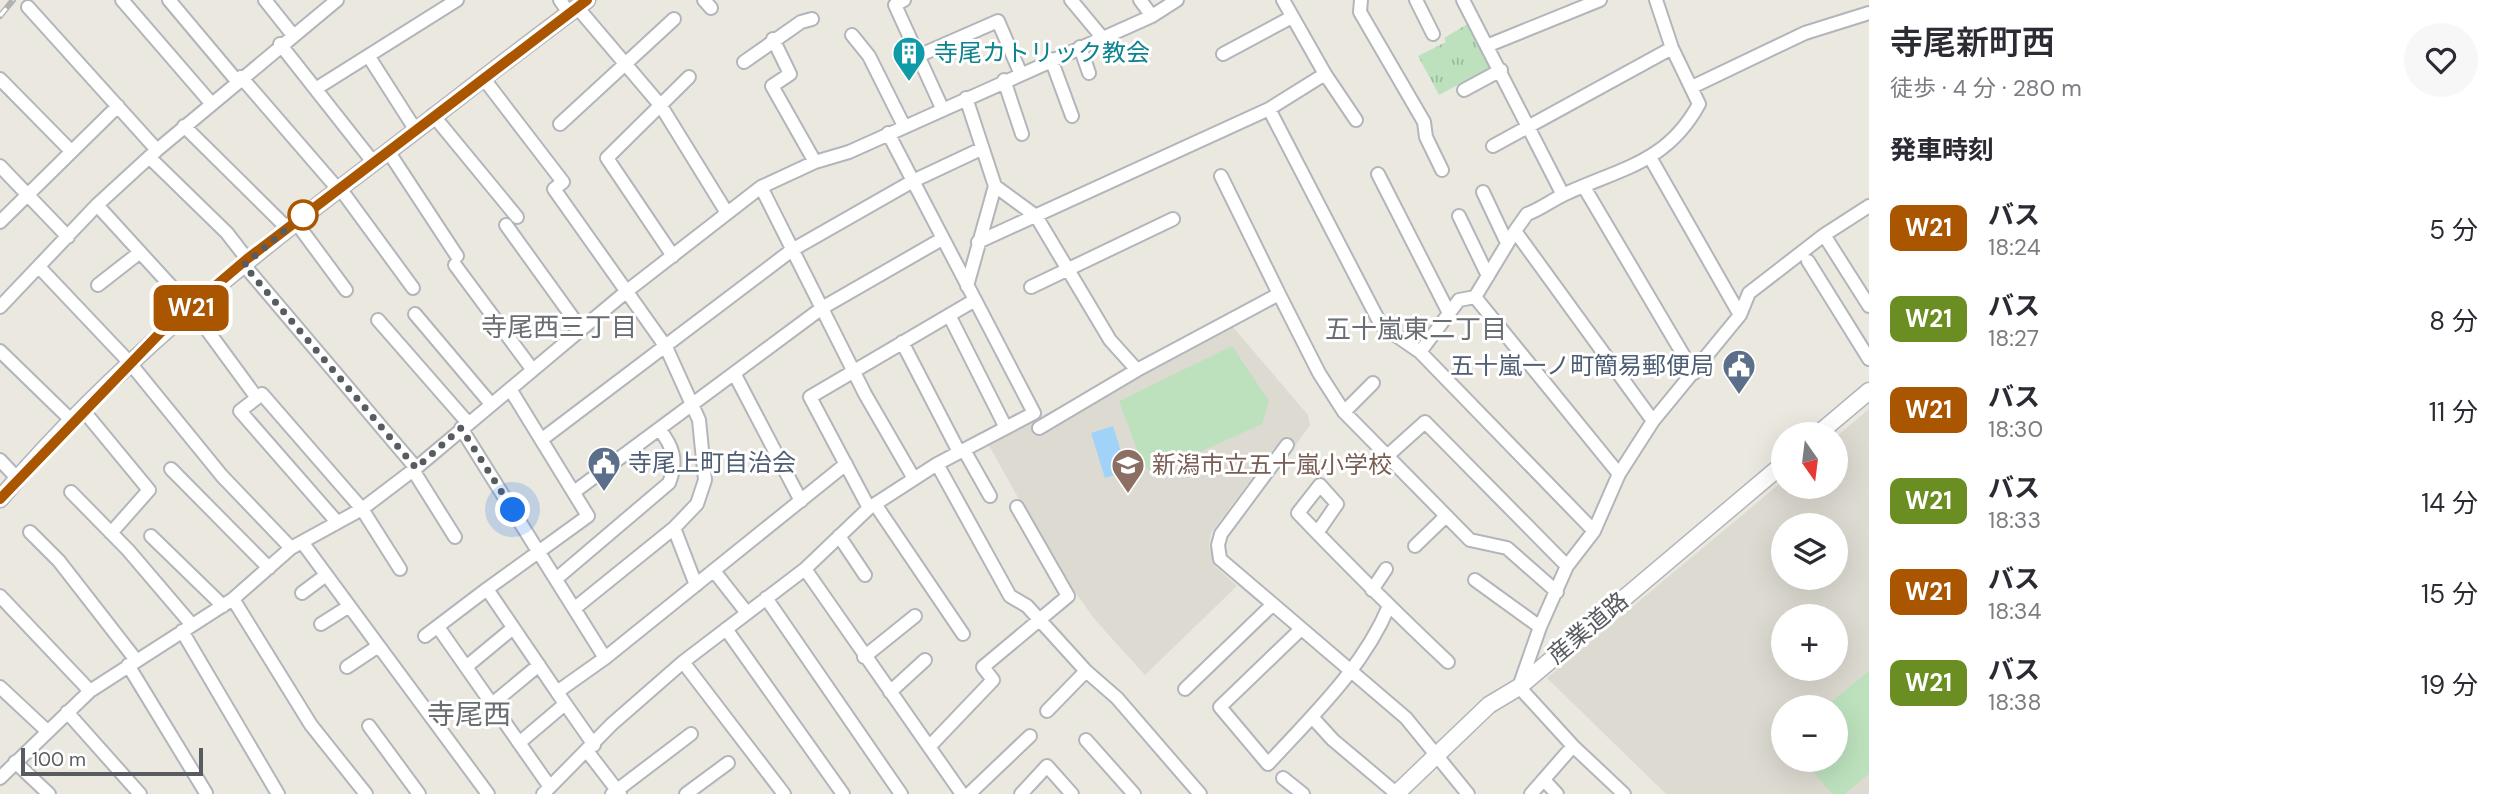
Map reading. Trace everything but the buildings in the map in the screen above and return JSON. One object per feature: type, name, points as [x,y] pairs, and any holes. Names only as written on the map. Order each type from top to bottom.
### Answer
[{"type":"street","points":[[122,0],[211,103]]},
{"type":"street","points":[[169,0],[338,188],[412,288]]},
{"type":"street","points":[[265,0],[292,34]]},
{"type":"street","points":[[0,307],[97,205],[153,153],[292,34],[337,0]]},
{"type":"street","points":[[317,89],[457,0]]},
{"type":"street","points":[[905,0],[895,5],[942,108]]},
{"type":"street","points":[[1071,0],[1101,36]]},
{"type":"street","points":[[1140,0],[1152,16]]},
{"type":"street","points":[[2,773],[90,691],[228,602],[297,545],[362,509],[415,469],[627,291],[761,187],[816,162],[849,152],[1020,72],[1152,16],[1177,0]]},
{"type":"street","points":[[1283,0],[1325,74],[1356,120]]},
{"type":"street","points":[[1361,0],[1360,12],[1424,122],[1426,137],[1442,170]]},
{"type":"street","points":[[1416,0],[1433,34]]},
{"type":"street","points":[[1463,0],[1489,45],[1563,195]]},
{"type":"street","points":[[1489,45],[1600,0]]},
{"type":"street","points":[[1420,352],[1459,300],[1475,297],[1527,214],[1563,195],[1651,159],[1679,135],[1689,122],[1699,104],[1672,48],[1656,0]]},
{"type":"street","points":[[0,499],[77,415],[191,308],[291,225],[484,79],[573,5],[660,106],[727,213]]},
{"type":"street","points":[[28,6],[118,106],[153,153],[226,233],[245,262],[415,469],[454,537]]},
{"type":"street","points":[[1692,87],[1805,33],[1869,13]]},
{"type":"street","points":[[1223,54],[1292,17]]},
{"type":"street","points":[[560,124],[674,19]]},
{"type":"street","points":[[744,62],[773,39],[801,22],[812,19]]},
{"type":"street","points":[[918,56],[998,21],[1020,72]]},
{"type":"street","points":[[852,35],[869,56],[904,126]]},
{"type":"street","points":[[773,39],[790,74],[772,86],[816,162]]},
{"type":"street","points":[[280,44],[373,162]]},
{"type":"street","points":[[1080,47],[1089,73]]},
{"type":"street","points":[[1493,146],[1672,48]]},
{"type":"street","points":[[369,57],[415,129]]},
{"type":"street","points":[[1051,59],[1072,116]]},
{"type":"street","points":[[1464,90],[1501,70]]},
{"type":"street","points":[[978,242],[1269,109],[1325,74]]},
{"type":"street","points":[[673,256],[607,158],[689,77]]},
{"type":"street","points":[[0,79],[70,150]]},
{"type":"street","points":[[484,79],[563,182],[554,189],[666,347],[699,420],[705,480],[697,504],[674,528],[575,608]]},
{"type":"street","points":[[1004,80],[1022,134]]},
{"type":"street","points":[[965,98],[995,186],[1036,216],[1110,340],[1137,370]]},
{"type":"street","points":[[0,222],[70,150],[118,106]]},
{"type":"street","points":[[1269,109],[1381,326],[1420,352],[1594,531]]},
{"type":"street","points":[[433,115],[511,221],[581,329]]},
{"type":"street","points":[[184,126],[291,225],[346,290]]},
{"type":"street","points":[[438,627],[519,743],[547,790],[591,748],[611,724],[683,662],[804,569],[872,506],[913,477],[1034,413],[888,133]]},
{"type":"street","points":[[541,440],[792,250],[913,181],[981,149]]},
{"type":"street","points":[[388,151],[456,261],[532,369]]},
{"type":"street","points":[[1651,159],[1740,315]]},
{"type":"street","points":[[0,166],[68,237]]},
{"type":"street","points":[[1378,174],[1450,315]]},
{"type":"street","points":[[1221,176],[1319,373],[1344,412],[1386,457],[1424,490],[1470,540],[1507,548],[1557,592]]},
{"type":"street","points":[[967,286],[995,186]]},
{"type":"street","points":[[761,187],[854,370],[913,477]]},
{"type":"street","points":[[1584,187],[1694,373]]},
{"type":"street","points":[[1483,192],[1507,243]]},
{"type":"street","points":[[97,205],[191,308],[257,398]]},
{"type":"street","points":[[1625,794],[1573,746],[1519,687],[1540,627],[1567,566],[1594,531],[1619,474],[1653,421],[1740,315],[1749,293],[1824,235],[1869,206]]},
{"type":"street","points":[[1459,216],[1488,276]]},
{"type":"street","points":[[1031,287],[1173,219]]},
{"type":"street","points":[[1515,231],[1653,421]]},
{"type":"street","points":[[1824,235],[1869,306]]},
{"type":"street","points":[[574,492],[822,308],[942,239]]},
{"type":"street","points":[[98,285],[139,253]]},
{"type":"street","points":[[1808,261],[1869,359]]},
{"type":"street","points":[[39,267],[130,363],[222,476],[326,575],[488,794]]},
{"type":"street","points":[[1039,428],[1137,370],[1279,295]]},
{"type":"street","points":[[1475,297],[1619,474]]},
{"type":"street","points":[[963,634],[872,506],[810,397],[975,300]]},
{"type":"street","points":[[415,314],[491,404]]},
{"type":"street","points":[[949,315],[1006,428]]},
{"type":"street","points":[[378,320],[465,425],[538,552],[605,658]]},
{"type":"street","points":[[902,342],[961,451],[990,496]]},
{"type":"street","points":[[0,351],[77,415],[149,490],[111,533]]},
{"type":"street","points":[[734,373],[801,501]]},
{"type":"street","points":[[1344,412],[1373,383]]},
{"type":"street","points":[[425,636],[588,516],[510,389]]},
{"type":"street","points":[[1832,422],[1869,391]]},
{"type":"street","points":[[337,522],[240,411],[262,394],[362,509],[400,569]]},
{"type":"street","points":[[1386,457],[1425,422],[1567,566]]},
{"type":"street","points":[[556,579],[669,483],[674,471],[672,445],[659,429]]},
{"type":"street","points":[[1287,445],[1221,534],[1218,545],[1220,559],[1271,606],[1406,718],[1468,794]]},
{"type":"street","points":[[0,460],[17,478]]},
{"type":"street","points":[[557,692],[605,658],[846,464]]},
{"type":"street","points":[[937,464],[1010,596],[1027,606],[1086,671],[1117,698],[1192,791]]},
{"type":"street","points":[[171,469],[269,568]]},
{"type":"street","name":"産業道路","points":[[1396,794],[1489,705],[1519,687],[1771,474]]},
{"type":"street","points":[[71,492],[111,533],[187,628],[278,794]]},
{"type":"street","points":[[929,747],[993,680],[983,667],[1068,596],[1017,507]]},
{"type":"street","points":[[1415,546],[1446,517]]},
{"type":"street","points":[[674,528],[696,585]]},
{"type":"street","points":[[30,532],[59,561],[132,663],[206,793]]},
{"type":"street","points":[[1317,533],[1448,662]]},
{"type":"street","points":[[151,536],[228,602],[311,725],[366,794]]},
{"type":"street","points":[[839,536],[865,575]]},
{"type":"street","points":[[804,569],[962,794]]},
{"type":"street","points":[[1372,590],[1386,569]]},
{"type":"street","points":[[714,571],[747,613]]},
{"type":"street","points":[[302,593],[326,575]]},
{"type":"street","points":[[1475,580],[1540,627]]},
{"type":"street","points":[[487,589],[565,704],[617,793],[691,734]]},
{"type":"street","points":[[0,596],[90,691]]},
{"type":"street","points":[[766,598],[901,794]]},
{"type":"street","points":[[1185,690],[1271,606]]},
{"type":"street","points":[[1300,630],[1220,706],[1268,764],[1351,673],[1378,634],[1389,606]]},
{"type":"street","points":[[321,624],[348,607]]},
{"type":"street","points":[[864,657],[915,616]]},
{"type":"street","points":[[466,667],[513,628]]},
{"type":"street","points":[[726,629],[843,794]]},
{"type":"street","points":[[347,667],[377,647]]},
{"type":"street","points":[[890,692],[925,660]]},
{"type":"street","points":[[683,662],[781,790],[765,794]]},
{"type":"street","points":[[492,704],[539,665]]},
{"type":"street","points":[[1047,711],[1086,671]]},
{"type":"street","points":[[0,687],[46,730]]},
{"type":"street","points":[[519,743],[565,704]]},
{"type":"street","points":[[67,712],[140,794]]},
{"type":"street","points":[[1312,717],[1333,740],[1396,794]]},
{"type":"street","points":[[369,726],[419,794]]},
{"type":"street","points":[[969,794],[1030,736]]},
{"type":"street","points":[[1086,740],[1134,794]]},
{"type":"street","points":[[1531,794],[1573,746]]},
{"type":"street","points":[[15,762],[49,794]]},
{"type":"street","points":[[686,794],[728,763]]},
{"type":"street","points":[[1021,794],[1047,766],[1072,794]]},
{"type":"street","points":[[1283,778],[1303,794]]},
{"type":"street","points":[[1544,780],[1557,794]]},
{"type":"shaded area","name":"新潟市立五十嵐小学校","points":[[1233,327],[1308,415],[1310,425],[1287,457],[1274,448],[1211,533],[1209,546],[1215,566],[1237,586],[1145,675],[1096,621],[1057,567],[988,444],[1130,370],[1135,375]]},
{"type":"shaded area","points":[[1869,409],[1869,794],[1666,794],[1547,678],[1771,491],[1771,499],[1848,499],[1848,427]]},
{"type":"green space","points":[[1471,22],[1493,66],[1439,95],[1418,56],[1446,42],[1444,38]]},
{"type":"green space","points":[[1232,346],[1269,401],[1262,424],[1153,473],[1142,463],[1119,401]]},
{"type":"green space","points":[[1869,671],[1869,774],[1845,794],[1832,794],[1813,772],[1848,772],[1848,695],[1840,695]]},
{"type":"water","points":[[1113,426],[1127,471],[1105,478],[1091,433]]},
{"type":"railway","points":[[0,16],[13,0]]},
{"type":"bus line","name":"W21","points":[[0,499],[17,478],[160,333],[244,265],[247,259],[587,0]]},
{"type":"place","name":"寺尾カトリック教会","points":[[909,83]]},
{"type":"place","name":"五十嵐一ノ町簡易郵便局","points":[[1739,396]]},
{"type":"place","name":"寺尾上町自治会","points":[[604,493]]},
{"type":"place","name":"新潟市立五十嵐小学校","points":[[1128,495]]},
{"type":"district","name":"寺尾西三丁目","points":[[559,327]]},
{"type":"district","name":"五十嵐東二丁目","points":[[1416,329]]},
{"type":"district","name":"寺尾西","points":[[469,714]]},
{"type":"route","points":[[303,215],[247,259],[244,265],[416,468],[461,428],[513,510]]}]
